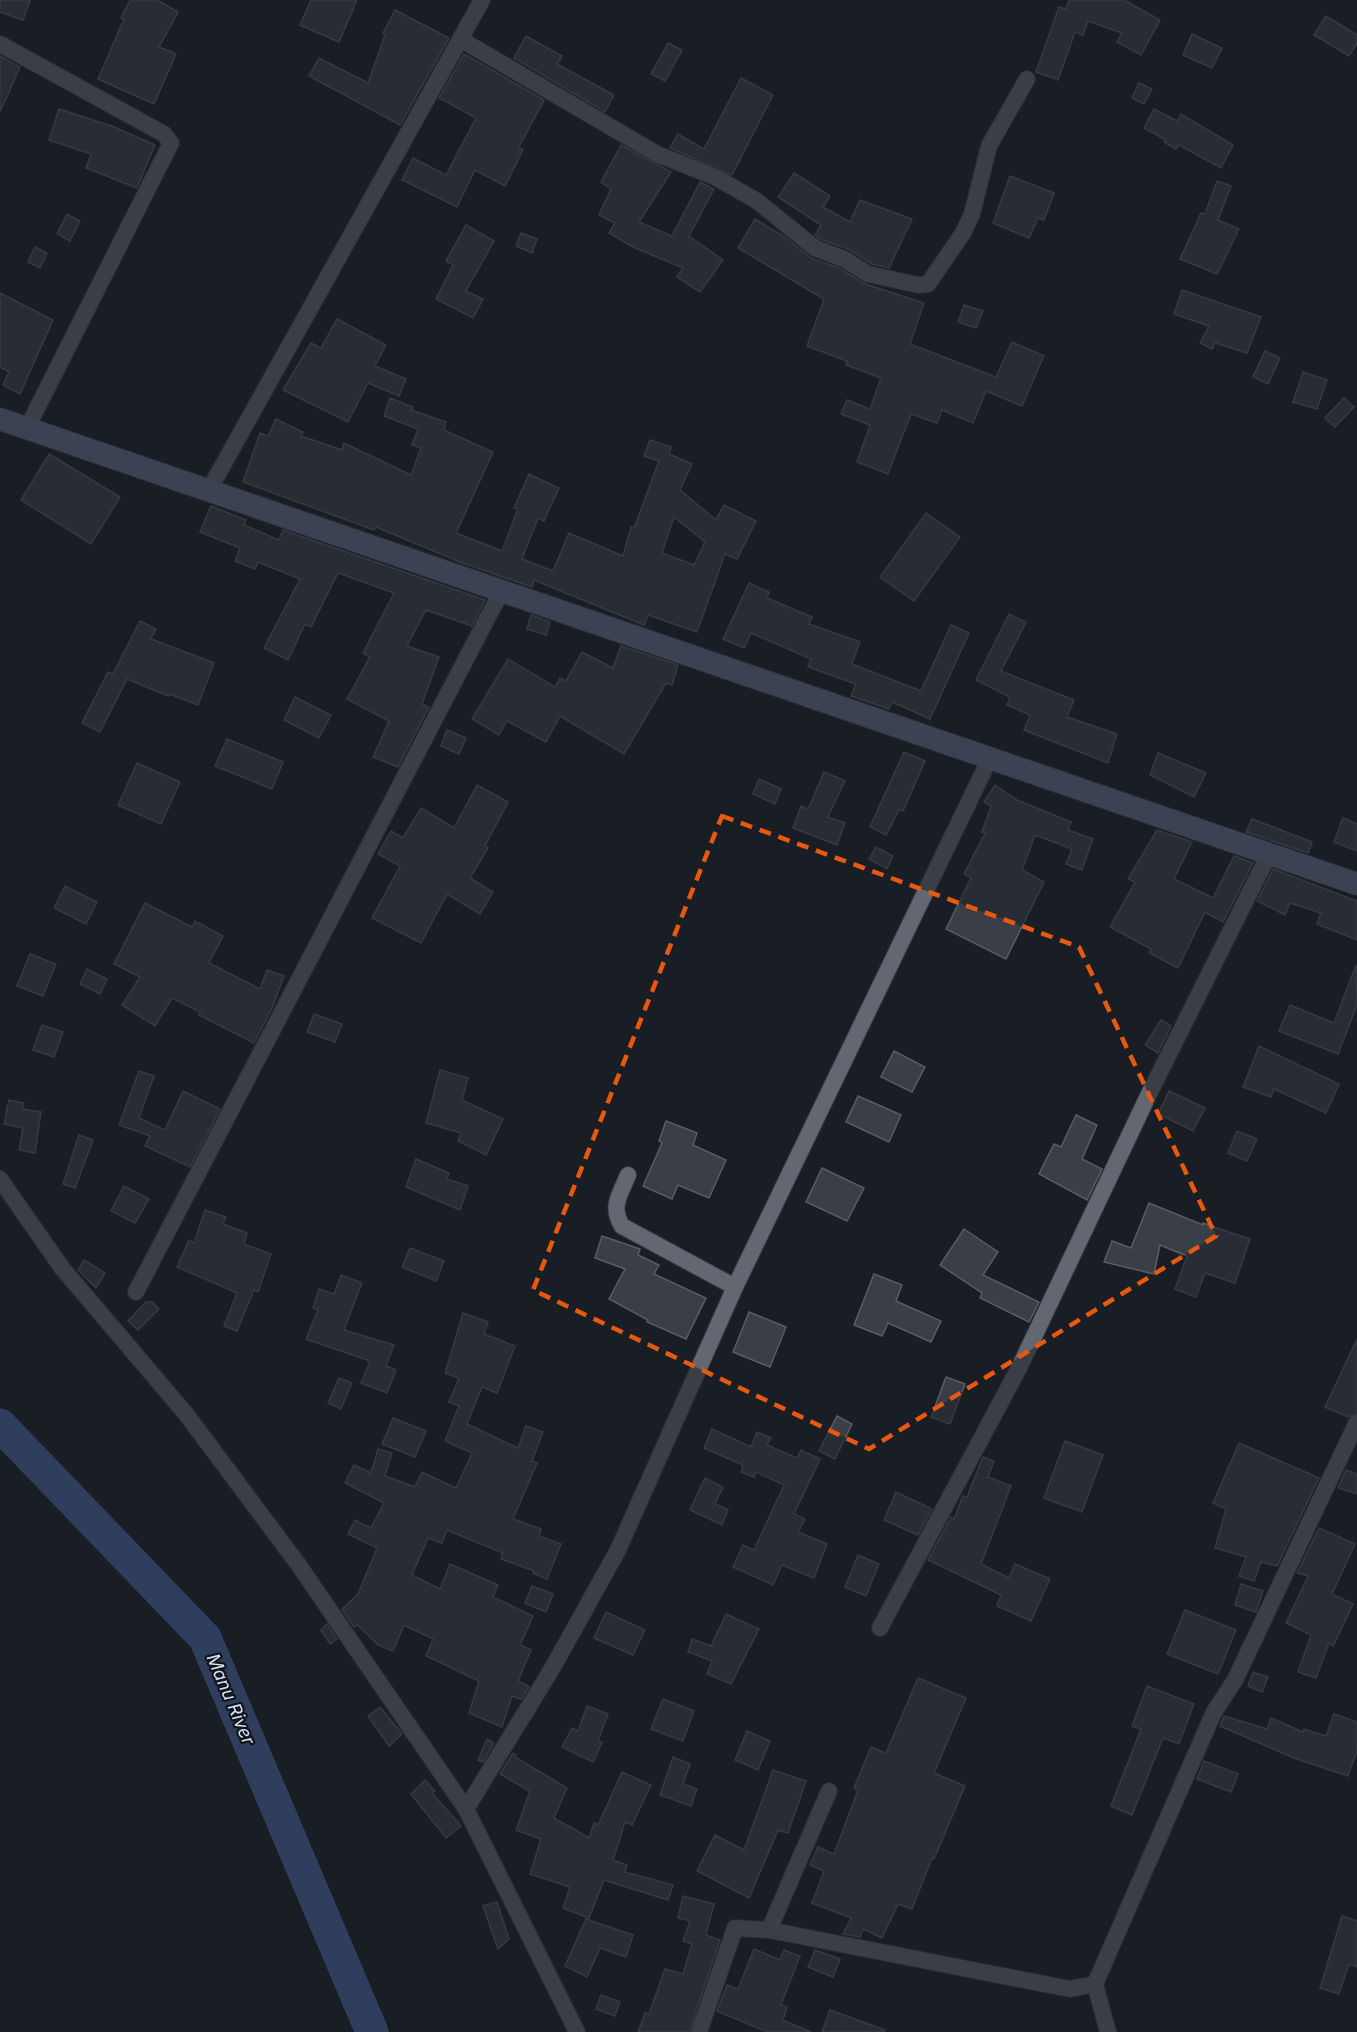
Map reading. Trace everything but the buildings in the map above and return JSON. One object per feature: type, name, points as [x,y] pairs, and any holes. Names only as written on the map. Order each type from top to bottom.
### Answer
[{"type":"main road","points":[[0,418],[1357,884]]},
{"type":"street","points":[[209,490],[482,0]]},
{"type":"street","points":[[460,39],[657,154],[715,177],[757,201],[816,248],[844,259],[868,274],[918,285],[928,284],[963,233],[972,214],[989,146],[1027,80]]},
{"type":"street","points":[[0,44],[164,134],[171,143],[27,428]]},
{"type":"street","points":[[136,1292],[502,590]]},
{"type":"street","points":[[466,1809],[554,1667],[618,1550],[735,1287],[990,758]]},
{"type":"street","points":[[880,1628],[1020,1366],[1148,1096],[1269,854]]},
{"type":"street","points":[[628,1175],[616,1205],[615,1214],[622,1226],[735,1287]]},
{"type":"street","points":[[0,1179],[62,1268],[186,1414],[291,1555],[466,1809],[577,2032]]},
{"type":"street","points":[[1108,2032],[1095,1984],[1214,1712],[1235,1680],[1357,1422]]},
{"type":"street","points":[[769,1930],[829,1791]]},
{"type":"street","points":[[699,2032],[735,1928],[769,1930],[1070,1989],[1095,1984]]},
{"type":"highlighted area","points":[[722,816],[1079,947],[1216,1236],[869,1449],[533,1290]]},
{"type":"waterway","name":"Manu River","points":[[0,1425],[205,1638],[372,2032]]}]
